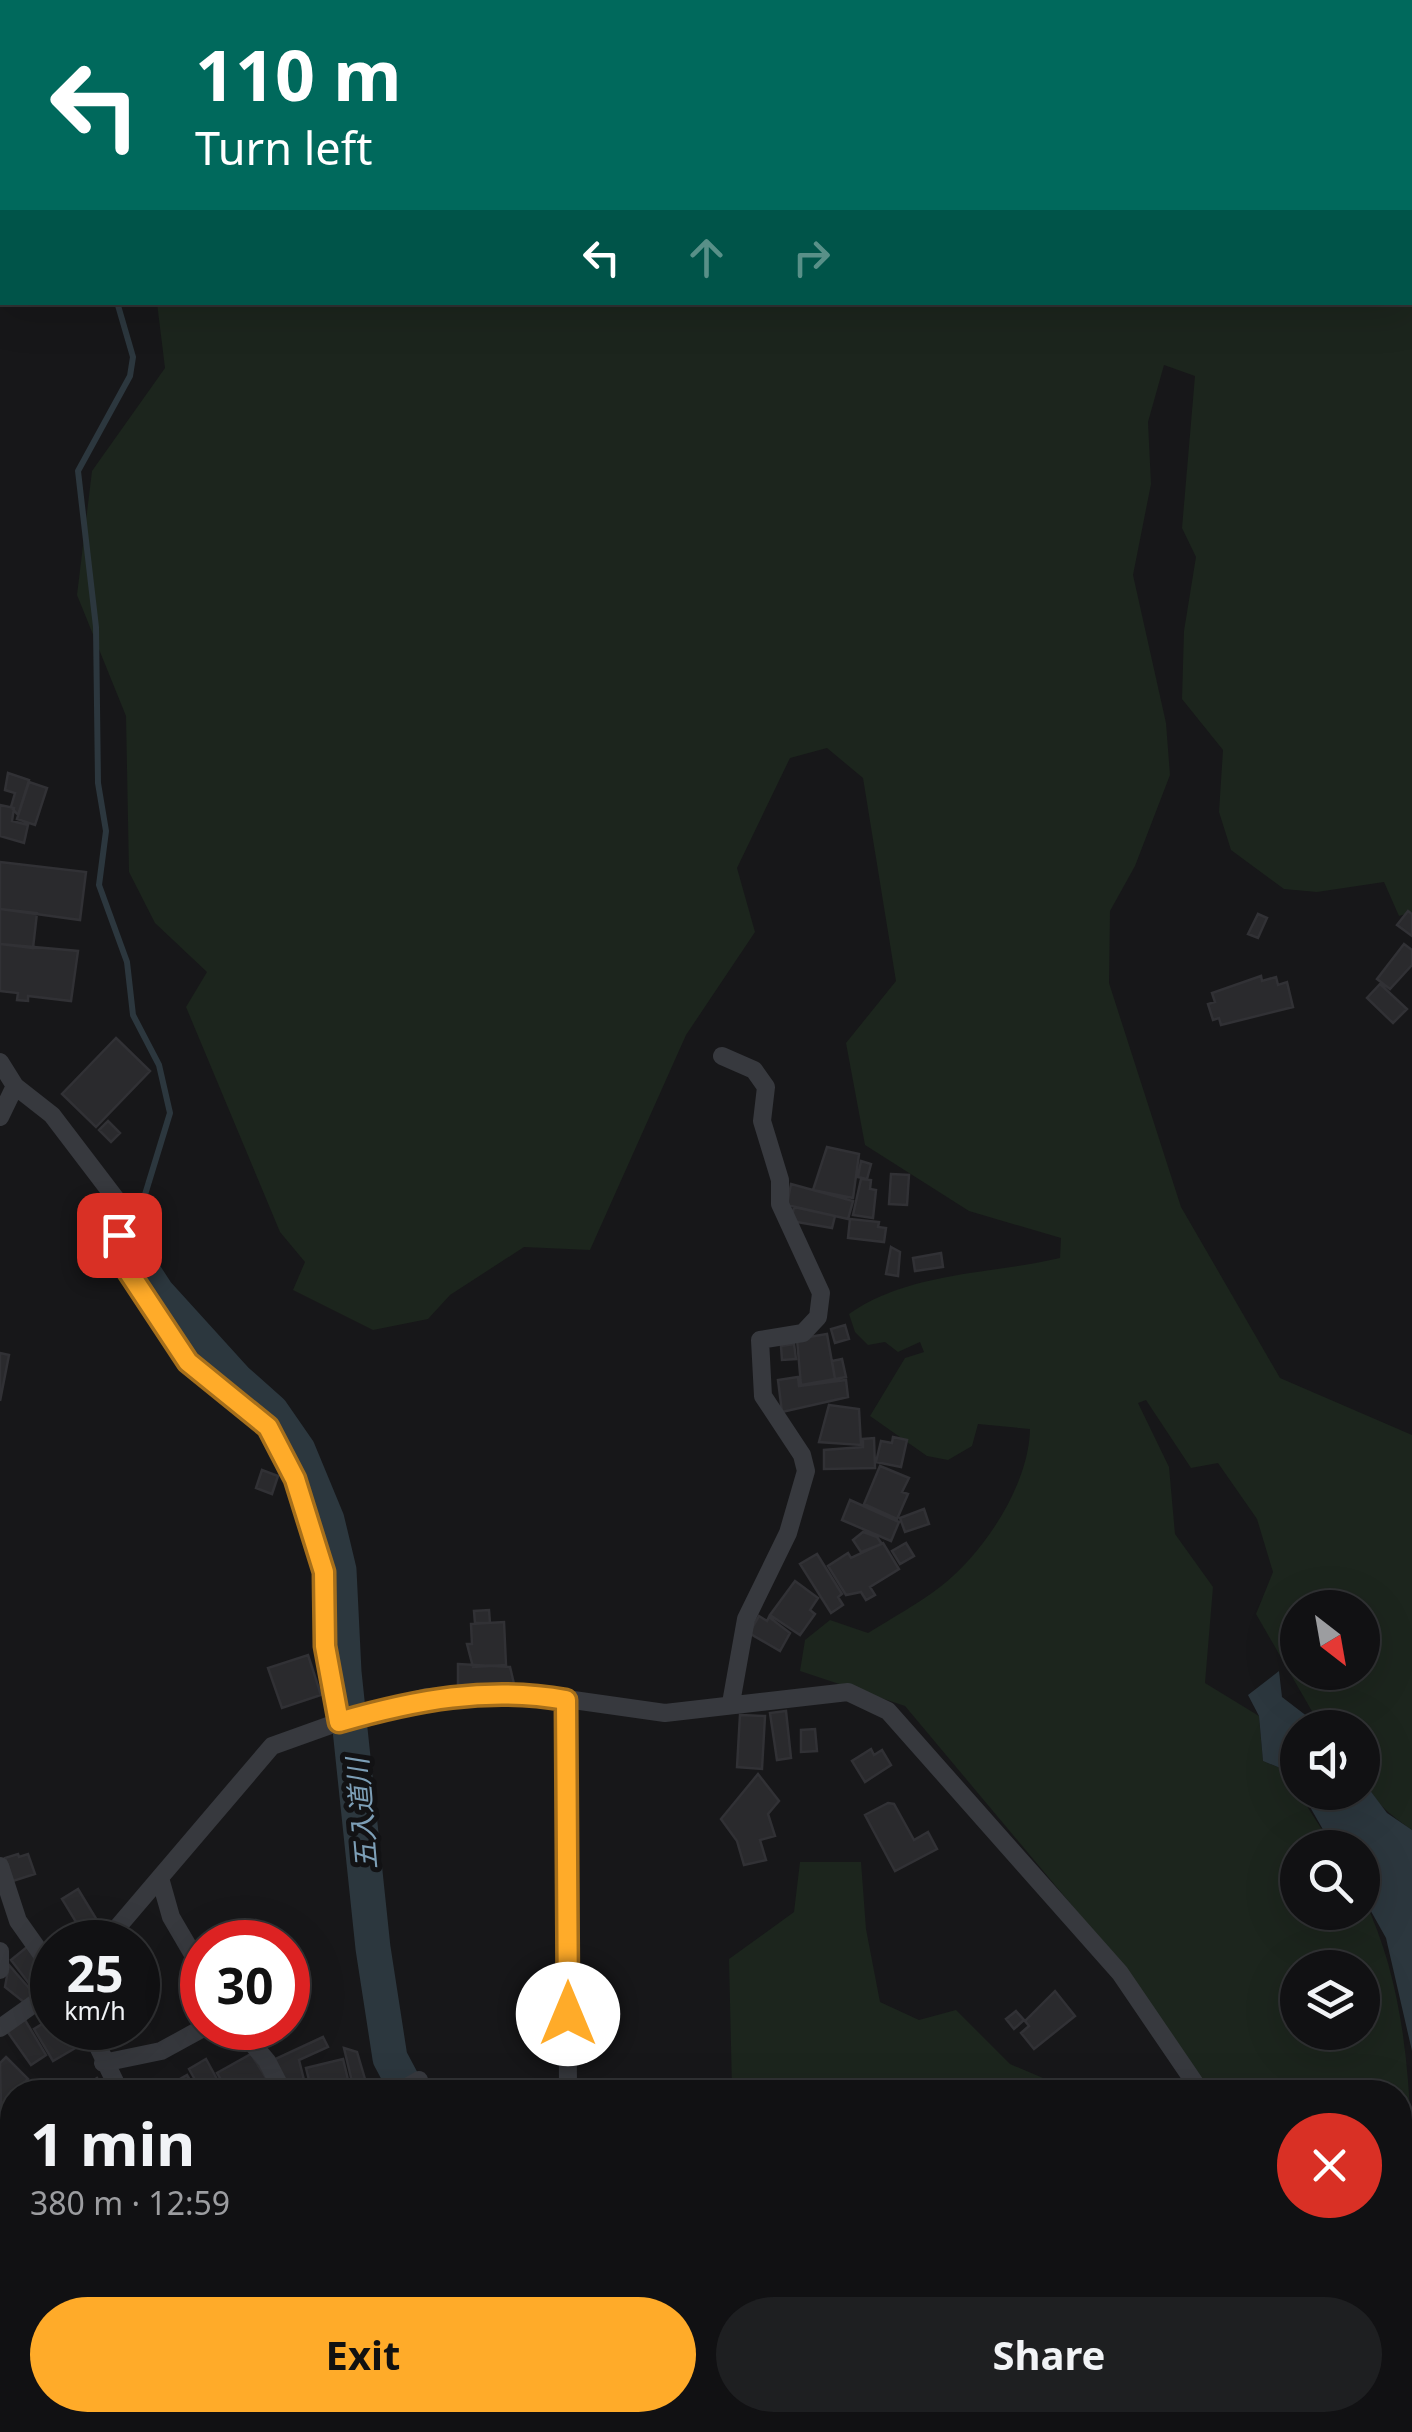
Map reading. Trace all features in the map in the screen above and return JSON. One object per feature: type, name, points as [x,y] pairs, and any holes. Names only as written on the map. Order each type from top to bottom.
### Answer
[{"type":"street","points":[[722,1056],[754,1070],[766,1087],[762,1120],[780,1180],[780,1204],[821,1293],[818,1318],[802,1332],[760,1340],[763,1396],[802,1455],[806,1471],[788,1533],[746,1618],[731,1703]]},
{"type":"street","points":[[0,1062],[15,1086],[52,1116],[120,1203],[118,1256],[188,1362],[268,1427],[295,1479],[324,1572],[325,1646],[339,1722]]},
{"type":"street","points":[[0,1117],[15,1086]]},
{"type":"street","points":[[119,1214],[148,1221]]},
{"type":"street","points":[[124,1920],[272,1746],[339,1722],[427,1698],[524,1693],[665,1713],[848,1692],[888,1711],[1120,1973],[1192,2080]]},
{"type":"street","points":[[566,1700],[568,2080]]},
{"type":"street","points":[[0,1866],[18,1921],[30,1938]]},
{"type":"street","points":[[160,1878],[171,1917],[180,1932]]},
{"type":"street","points":[[0,1952],[0,1970]]},
{"type":"street","points":[[2,2022],[30,2005]]},
{"type":"street","points":[[103,2063],[161,2051],[180,2041]]},
{"type":"street","points":[[98,2050],[113,2080]]},
{"type":"street","points":[[258,2050],[277,2080]]},
{"type":"shaded area","points":[[157,305],[1412,305],[1412,912],[1399,916],[1384,882],[1317,892],[1284,889],[1231,850],[1219,812],[1223,750],[1182,699],[1184,631],[1196,557],[1182,528],[1195,376],[1164,365],[1148,422],[1151,484],[1133,575],[1166,723],[1170,775],[1135,866],[1110,911],[1109,983],[1181,1207],[1280,1378],[1412,1435],[1412,1830],[1380,1804],[1380,1710],[1311,1710],[1300,1690],[1380,1690],[1380,1590],[1280,1590],[1280,1656],[1256,1614],[1273,1572],[1257,1519],[1218,1463],[1191,1468],[1146,1400],[1138,1403],[1169,1467],[1175,1534],[1213,1587],[1205,1683],[1259,1716],[1263,1761],[1280,1768],[1280,1810],[1309,1810],[1322,1830],[1280,1830],[1280,1930],[1377,1930],[1400,2016],[1408,2080],[1203,2080],[1121,1964],[905,1706],[800,1671],[805,1640],[830,1620],[868,1633],[956,1573],[1001,1516],[1022,1473],[1028,1450],[1030,1429],[978,1424],[972,1446],[948,1460],[927,1456],[870,1416],[905,1358],[924,1352],[920,1342],[898,1352],[885,1342],[868,1345],[855,1332],[849,1314],[872,1300],[924,1282],[1060,1258],[1061,1238],[969,1211],[865,1145],[846,1043],[896,981],[863,778],[827,748],[790,758],[737,868],[755,932],[686,1035],[590,1250],[524,1247],[450,1295],[428,1319],[373,1330],[293,1290],[305,1262],[280,1232],[186,1007],[207,972],[155,923],[129,872],[126,716],[77,595],[92,471],[165,368]]},
{"type":"shaded area","points":[[1279,1671],[1282,1697],[1299,1710],[1280,1710],[1280,1768],[1263,1761],[1259,1716],[1248,1695]]},
{"type":"shaded area","points":[[1380,1804],[1412,1830],[1412,2051],[1386,1938],[1380,1927],[1380,1830],[1323,1830],[1312,1810],[1380,1810]]},
{"type":"shaded area","points":[[800,1862],[861,1862],[866,1929],[880,2002],[919,2020],[956,2010],[1010,2064],[1045,2080],[732,2080],[729,1959],[794,1912]]},
{"type":"building","points":[[8,773],[29,780],[18,815],[11,807],[15,793],[5,790]]},
{"type":"building","points":[[29,782],[47,788],[35,825],[17,819]]},
{"type":"building","points":[[0,805],[14,808],[12,821],[28,825],[24,843],[0,836]]},
{"type":"building","points":[[0,862],[86,872],[80,920],[0,909]]},
{"type":"building","points":[[0,909],[37,913],[33,948],[0,944]]},
{"type":"building","points":[[1408,911],[1412,914],[1412,936],[1397,925]]},
{"type":"building","points":[[1258,914],[1267,918],[1258,938],[1248,934]]},
{"type":"building","points":[[0,944],[78,951],[71,1001],[28,996],[28,1001],[17,1000],[18,993],[0,991]]},
{"type":"building","points":[[1404,944],[1412,950],[1412,965],[1390,989],[1377,979]]},
{"type":"building","points":[[1261,976],[1262,981],[1276,977],[1278,985],[1287,982],[1293,1007],[1221,1025],[1219,1018],[1213,1020],[1208,1004],[1215,1002],[1212,993]]},
{"type":"building","points":[[1380,984],[1407,1009],[1393,1023],[1367,998]]},
{"type":"building","points":[[116,1038],[150,1071],[96,1127],[62,1094]]},
{"type":"building","points":[[108,1121],[120,1133],[111,1142],[99,1130]]},
{"type":"building","points":[[827,1147],[859,1154],[853,1198],[813,1190]]},
{"type":"building","points":[[861,1161],[871,1164],[867,1179],[858,1177]]},
{"type":"building","points":[[891,1174],[909,1175],[907,1205],[889,1204]]},
{"type":"building","points":[[861,1179],[871,1180],[870,1189],[876,1190],[873,1218],[853,1215]]},
{"type":"building","points":[[791,1184],[853,1201],[848,1219],[787,1205]]},
{"type":"building","points":[[794,1207],[835,1216],[832,1228],[791,1221]]},
{"type":"building","points":[[850,1219],[879,1222],[878,1227],[886,1228],[884,1242],[848,1238]]},
{"type":"building","points":[[891,1247],[900,1252],[898,1276],[886,1274]]},
{"type":"building","points":[[941,1253],[943,1267],[915,1271],[913,1258]]},
{"type":"building","points":[[845,1325],[849,1339],[835,1343],[831,1329]]},
{"type":"building","points":[[827,1334],[835,1379],[801,1385],[797,1339]]},
{"type":"building","points":[[794,1344],[796,1359],[782,1360],[781,1346]]},
{"type":"building","points":[[0,1353],[9,1355],[0,1401]]},
{"type":"building","points":[[842,1359],[846,1377],[835,1379],[832,1361]]},
{"type":"building","points":[[798,1377],[799,1386],[846,1380],[848,1397],[782,1412],[778,1380]]},
{"type":"building","points":[[829,1405],[859,1409],[861,1445],[819,1442]]},
{"type":"building","points":[[893,1437],[907,1440],[901,1467],[876,1462],[881,1441],[892,1443]]},
{"type":"building","points":[[874,1438],[875,1468],[824,1469],[824,1450],[863,1447],[863,1439]]},
{"type":"building","points":[[880,1466],[909,1478],[902,1492],[908,1494],[897,1519],[864,1504]]},
{"type":"building","points":[[262,1470],[278,1476],[272,1494],[256,1488]]},
{"type":"building","points":[[850,1500],[899,1522],[891,1541],[842,1520]]},
{"type":"building","points":[[924,1509],[929,1524],[905,1532],[900,1518]]},
{"type":"building","points":[[863,1532],[877,1537],[882,1544],[861,1552],[853,1540]]},
{"type":"building","points":[[883,1543],[899,1569],[870,1587],[875,1595],[866,1600],[861,1592],[846,1595],[828,1566],[848,1553],[851,1558]]},
{"type":"building","points":[[906,1543],[914,1556],[900,1564],[892,1551]]},
{"type":"building","points":[[817,1554],[842,1594],[838,1597],[843,1605],[831,1613],[800,1564]]},
{"type":"building","points":[[795,1581],[818,1598],[810,1610],[815,1614],[800,1635],[770,1615]]},
{"type":"building","points":[[489,1610],[490,1623],[475,1623],[474,1611]]},
{"type":"building","points":[[759,1616],[767,1621],[769,1617],[790,1633],[780,1651],[749,1633]]},
{"type":"building","points":[[504,1622],[506,1665],[473,1667],[467,1644],[472,1644],[471,1624]]},
{"type":"building","points":[[308,1655],[321,1695],[282,1708],[268,1668]]},
{"type":"building","points":[[458,1664],[510,1667],[514,1684],[458,1685]]},
{"type":"building","points":[[786,1711],[791,1758],[777,1760],[770,1713]]},
{"type":"building","points":[[740,1715],[765,1716],[762,1769],[737,1767]]},
{"type":"building","points":[[815,1729],[817,1751],[801,1752],[801,1730]]},
{"type":"building","points":[[871,1749],[874,1755],[882,1750],[891,1765],[865,1782],[852,1761]]},
{"type":"building","points":[[758,1774],[779,1801],[768,1814],[775,1836],[760,1840],[766,1860],[744,1865],[737,1841],[721,1819]]},
{"type":"building","points":[[888,1803],[894,1804],[914,1840],[928,1832],[937,1849],[895,1871],[865,1815]]},
{"type":"building","points":[[28,1854],[35,1874],[13,1881],[5,1858]]},
{"type":"building","points":[[78,1889],[97,1920],[75,1920],[62,1899]]},
{"type":"building","points":[[27,1947],[30,1985],[11,1960]]},
{"type":"building","points":[[9,1965],[30,1989],[30,1999],[25,2003],[5,1987]]},
{"type":"building","points":[[1055,1991],[1075,2016],[1034,2049],[1021,2033],[1029,2026],[1025,2021]]},
{"type":"building","points":[[1016,2011],[1024,2020],[1014,2029],[1006,2019]]},
{"type":"building","points":[[25,2020],[30,2028],[30,2050],[43,2050],[46,2055],[31,2065],[7,2031]]},
{"type":"building","points":[[323,2037],[328,2047],[299,2060],[304,2080],[282,2080],[273,2060],[295,2050],[310,2050],[310,2043]]},
{"type":"building","points":[[344,2048],[357,2052],[365,2080],[352,2080]]},
{"type":"building","points":[[46,2050],[72,2050],[53,2061]]},
{"type":"building","points":[[251,2054],[267,2080],[221,2080],[217,2073]]},
{"type":"building","points":[[6,2057],[28,2079],[0,2080],[0,2063]]},
{"type":"building","points":[[206,2059],[217,2080],[195,2080],[189,2069]]},
{"type":"building","points":[[343,2059],[348,2080],[309,2080],[306,2068]]},
{"type":"waterway","points":[[118,305],[133,357],[130,376],[78,471],[96,627],[98,783],[106,831],[99,885],[127,962],[133,1015],[159,1065],[170,1113],[132,1237]]},
{"type":"waterway","name":"五入道川","points":[[132,1237],[142,1270],[157,1293],[236,1380],[271,1411],[298,1450],[327,1520],[339,1570],[344,1672],[373,1948],[390,2058],[402,2080]]},
{"type":"route","points":[[119,1235],[118,1256],[188,1362],[268,1427],[295,1479],[324,1572],[325,1646],[339,1722],[427,1698],[524,1693],[566,1700],[568,2014]]}]
